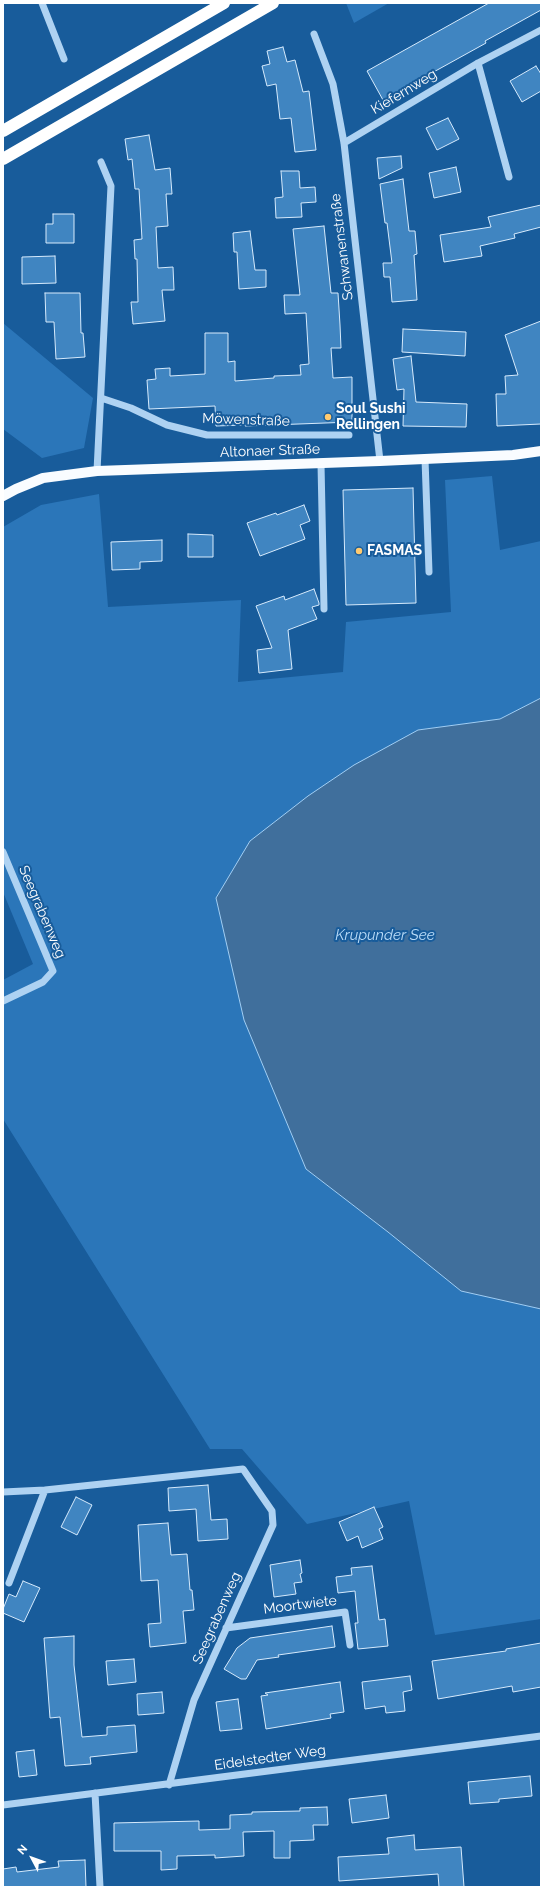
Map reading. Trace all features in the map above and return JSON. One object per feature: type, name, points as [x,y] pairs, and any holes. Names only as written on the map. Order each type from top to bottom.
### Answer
[{"type":"highway","points":[[3,131],[224,3]]},
{"type":"highway","points":[[3,159],[273,3]]},
{"type":"main road","name":"Altonaer Straße","points":[[3,496],[44,478],[97,471],[321,464],[513,455],[541,451]]},
{"type":"street","points":[[42,3],[64,59]]},
{"type":"street","name":"Kiefernweg","points":[[344,143],[478,62],[541,30]]},
{"type":"street","name":"Schwanenstraße","points":[[314,34],[333,84],[344,143],[380,461]]},
{"type":"street","points":[[478,62],[508,177]]},
{"type":"street","points":[[97,471],[111,186],[101,162]]},
{"type":"street","name":"Möwenstraße","points":[[101,398],[131,408],[168,425],[207,435],[349,435]]},
{"type":"street","points":[[425,459],[429,572]]},
{"type":"street","points":[[321,464],[324,609]]},
{"type":"street","name":"Seegrabenweg","points":[[3,852],[53,971],[42,982],[3,1001]]},
{"type":"street","name":"Seegrabenweg","points":[[45,1490],[244,1469],[272,1511],[273,1525],[194,1700],[169,1785]]},
{"type":"street","points":[[3,1492],[45,1490],[9,1583]]},
{"type":"street","name":"Moortwiete","points":[[226,1628],[346,1612],[350,1645]]},
{"type":"street","name":"Eidelstedter Weg","points":[[3,1805],[169,1785],[541,1736]]},
{"type":"street","points":[[95,1793],[100,1887]]},
{"type":"shaded area","points":[[346,3],[389,3],[354,23]]},
{"type":"shaded area","points":[[3,323],[93,398],[84,448],[42,458],[3,429]]},
{"type":"shaded area","points":[[492,476],[500,550],[541,541],[541,698],[500,719],[418,730],[281,1107],[306,1169],[388,1232],[461,1291],[541,1309],[541,1619],[435,1635],[409,1501],[307,1524],[242,1449],[210,1449],[3,1119],[3,980],[33,964],[3,892],[3,527],[41,505],[99,494],[108,607],[241,600],[238,682],[343,672],[346,622],[451,612],[445,480]]},
{"type":"water","name":"Krupunder See","points":[[541,698],[541,1309],[461,1291],[388,1232],[306,1169],[244,1020],[216,898],[250,841],[308,796],[354,765],[418,730],[500,719]]},
{"type":"building","points":[[489,3],[541,3],[541,10],[485,41],[486,43],[383,100],[367,71]]},
{"type":"building","points":[[283,47],[287,62],[295,60],[303,92],[309,91],[316,150],[295,152],[291,118],[280,119],[276,84],[267,86],[262,66],[270,64],[267,51]]},
{"type":"building","points":[[536,66],[541,74],[541,91],[522,102],[510,81]]},
{"type":"building","points":[[448,118],[459,139],[437,150],[426,128]]},
{"type":"building","points":[[149,135],[155,170],[170,168],[172,194],[166,194],[168,226],[156,227],[158,268],[173,267],[174,290],[162,290],[165,321],[133,324],[131,302],[138,302],[137,259],[135,259],[134,240],[142,239],[139,189],[135,189],[132,159],[128,160],[125,139]]},
{"type":"building","points":[[401,156],[402,168],[379,179],[377,158]]},
{"type":"building","points":[[456,167],[461,192],[434,198],[429,173]]},
{"type":"building","points":[[281,171],[299,171],[300,188],[315,187],[316,202],[301,203],[302,217],[276,218],[275,198],[283,197]]},
{"type":"building","points":[[403,179],[409,231],[415,231],[417,254],[414,255],[417,300],[392,302],[390,277],[384,277],[383,263],[392,263],[380,184]]},
{"type":"building","points":[[541,205],[541,227],[514,234],[515,238],[480,246],[482,256],[444,262],[440,235],[491,227],[488,217]]},
{"type":"building","points":[[53,214],[74,214],[74,243],[46,243],[46,224],[53,224]]},
{"type":"building","points":[[324,226],[331,293],[338,293],[340,325],[341,348],[331,348],[333,378],[352,377],[352,422],[216,426],[215,406],[149,409],[147,380],[156,379],[155,369],[170,368],[170,376],[205,374],[205,333],[228,333],[228,362],[235,361],[235,381],[274,378],[274,376],[301,375],[300,365],[309,364],[306,313],[285,314],[284,295],[300,295],[293,229]]},
{"type":"building","points":[[250,231],[255,270],[266,270],[266,287],[239,289],[237,252],[234,252],[233,233]]},
{"type":"building","points":[[55,256],[56,283],[22,284],[22,257]]},
{"type":"building","points":[[45,293],[80,293],[81,333],[83,333],[85,357],[56,359],[54,322],[46,322]]},
{"type":"building","points":[[541,321],[541,424],[497,426],[496,394],[506,394],[505,376],[518,375],[505,335]]},
{"type":"building","points":[[403,329],[466,332],[465,356],[402,352]]},
{"type":"building","points":[[411,356],[416,402],[467,404],[466,427],[403,426],[404,389],[397,390],[393,359]]},
{"type":"building","points":[[413,488],[416,603],[346,605],[343,490]]},
{"type":"building","points":[[304,505],[310,521],[300,525],[305,539],[260,556],[247,523],[276,513],[277,515]]},
{"type":"building","points":[[188,534],[213,535],[213,557],[188,557]]},
{"type":"building","points":[[162,540],[162,561],[140,562],[140,569],[112,570],[111,542]]},
{"type":"building","points":[[314,589],[319,605],[312,607],[317,619],[288,630],[292,669],[259,673],[257,650],[272,648],[256,606],[284,596],[285,600]]},
{"type":"building","points":[[208,1485],[211,1520],[227,1519],[228,1539],[198,1541],[196,1509],[169,1511],[168,1488]]},
{"type":"building","points":[[76,1497],[92,1505],[77,1535],[61,1527]]},
{"type":"building","points":[[374,1507],[383,1527],[379,1529],[383,1539],[362,1548],[358,1536],[347,1541],[339,1522]]},
{"type":"building","points":[[168,1523],[171,1555],[187,1554],[190,1590],[192,1590],[194,1610],[183,1611],[186,1643],[150,1647],[148,1624],[161,1623],[158,1580],[141,1581],[138,1525]]},
{"type":"building","points":[[300,1560],[302,1573],[300,1574],[302,1582],[294,1583],[296,1594],[274,1597],[270,1565]]},
{"type":"building","points":[[372,1566],[379,1620],[385,1619],[388,1646],[358,1649],[355,1623],[358,1623],[355,1591],[338,1593],[336,1577],[352,1575],[351,1568]]},
{"type":"building","points":[[23,1581],[40,1588],[24,1622],[3,1613],[3,1609],[9,1594],[16,1597]]},
{"type":"building","points":[[332,1626],[335,1647],[278,1655],[279,1657],[257,1660],[246,1679],[241,1679],[224,1669],[237,1648],[250,1638]]},
{"type":"building","points":[[74,1636],[74,1665],[82,1737],[107,1735],[107,1727],[135,1725],[137,1752],[90,1757],[91,1764],[65,1766],[60,1717],[50,1718],[44,1638]]},
{"type":"building","points":[[541,1643],[541,1687],[513,1692],[512,1686],[438,1699],[432,1661],[506,1651],[506,1649]]},
{"type":"building","points":[[134,1659],[136,1682],[108,1685],[106,1661]]},
{"type":"building","points":[[410,1676],[412,1690],[403,1692],[405,1711],[386,1713],[385,1706],[365,1709],[362,1682]]},
{"type":"building","points":[[340,1682],[344,1712],[330,1714],[331,1718],[266,1729],[261,1696],[268,1695],[265,1693]]},
{"type":"building","points":[[162,1692],[164,1713],[138,1715],[137,1694]]},
{"type":"building","points":[[238,1699],[242,1729],[220,1731],[216,1702]]},
{"type":"building","points":[[34,1750],[37,1775],[19,1777],[16,1752]]},
{"type":"building","points":[[530,1776],[532,1796],[499,1799],[499,1802],[470,1804],[468,1782]]},
{"type":"building","points":[[386,1795],[389,1818],[352,1823],[349,1799]]},
{"type":"building","points":[[327,1807],[328,1825],[313,1825],[314,1840],[290,1841],[290,1858],[274,1858],[274,1831],[243,1832],[244,1856],[215,1858],[215,1855],[177,1856],[177,1869],[161,1870],[161,1851],[114,1851],[114,1823],[199,1821],[199,1830],[230,1829],[230,1815],[252,1814],[252,1812],[300,1811],[300,1808]]},
{"type":"building","points":[[414,1835],[415,1850],[461,1847],[464,1887],[439,1887],[438,1874],[339,1881],[338,1857],[389,1854],[387,1838]]},
{"type":"building","points":[[85,1860],[86,1887],[3,1887],[3,1869],[16,1867],[17,1872],[59,1867],[58,1861]]},
{"type":"place","name":"Soul Sushi Rellingen","points":[[328,417]]},
{"type":"place","name":"FASMAS","points":[[359,551]]}]
